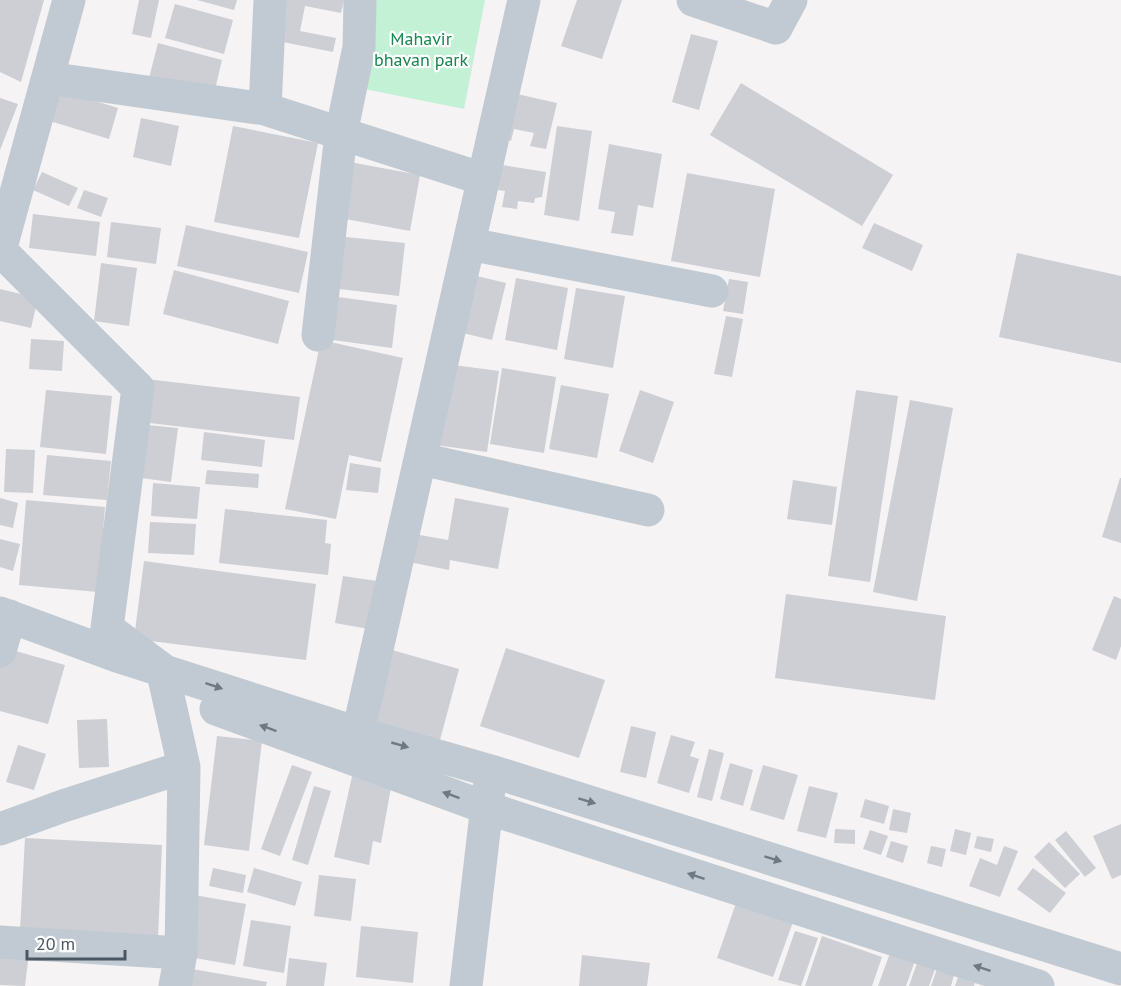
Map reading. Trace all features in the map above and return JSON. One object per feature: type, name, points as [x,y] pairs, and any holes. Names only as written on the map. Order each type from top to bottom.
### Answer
[{"type":"street","points":[[69,0],[48,78],[8,188],[0,251],[138,388],[107,628],[164,680],[491,771],[1121,969]]},
{"type":"street","points":[[265,109],[270,0]]},
{"type":"street","points":[[318,335],[341,134],[359,47],[360,0]]},
{"type":"street","points":[[358,733],[524,0]]},
{"type":"street","points":[[693,0],[776,28],[790,0]]},
{"type":"street","points":[[48,78],[265,109],[483,179]]},
{"type":"street","points":[[469,244],[712,291]]},
{"type":"street","points":[[421,459],[648,510]]},
{"type":"street","points":[[3,629],[117,656],[164,680],[487,808],[1038,986]]},
{"type":"street","points":[[164,680],[184,767],[182,953],[175,986]]},
{"type":"street","points":[[0,829],[184,767]]},
{"type":"street","points":[[466,986],[491,771]]},
{"type":"street","points":[[0,942],[182,953]]},
{"type":"green space","name":"Mahavir bhavan park","points":[[366,0],[485,0],[464,109],[359,88]]},
{"type":"building","points":[[0,0],[44,0],[21,82],[0,72]]},
{"type":"building","points":[[139,0],[159,0],[151,38],[132,34]]},
{"type":"building","points":[[197,0],[237,0],[234,10]]},
{"type":"building","points":[[281,0],[344,0],[341,13],[305,6],[300,31],[336,38],[333,52],[273,40]]},
{"type":"building","points":[[577,0],[622,0],[602,59],[561,46]]},
{"type":"building","points":[[175,4],[233,20],[224,54],[165,38]]},
{"type":"building","points":[[691,34],[718,41],[699,110],[672,102]]},
{"type":"building","points":[[158,43],[222,60],[213,98],[148,82]]},
{"type":"building","points":[[741,83],[893,175],[862,226],[710,135]]},
{"type":"building","points":[[50,87],[118,108],[109,139],[40,118]]},
{"type":"building","points":[[504,91],[557,103],[546,149],[530,146],[534,133],[514,129],[511,141],[493,137]]},
{"type":"building","points":[[0,98],[18,104],[0,150]]},
{"type":"building","points":[[141,118],[179,126],[171,166],[133,157]]},
{"type":"building","points":[[233,126],[318,143],[299,238],[214,222]]},
{"type":"building","points":[[557,126],[592,131],[579,221],[544,215]]},
{"type":"building","points":[[609,144],[662,154],[653,208],[638,205],[633,236],[611,233],[615,212],[598,209]]},
{"type":"building","points":[[344,161],[420,175],[410,231],[335,217]]},
{"type":"building","points":[[502,165],[546,172],[542,197],[535,198],[534,203],[518,201],[517,209],[502,207],[505,191],[498,190]]},
{"type":"building","points":[[42,172],[78,188],[69,206],[33,190]]},
{"type":"building","points":[[687,173],[775,189],[760,277],[671,261]]},
{"type":"building","points":[[84,190],[108,198],[101,217],[77,208]]},
{"type":"building","points":[[33,214],[100,222],[96,256],[29,248]]},
{"type":"building","points":[[111,222],[161,228],[156,264],[107,257]]},
{"type":"building","points":[[874,223],[923,245],[912,271],[862,248]]},
{"type":"building","points":[[186,225],[308,252],[299,293],[177,266]]},
{"type":"building","points":[[336,236],[405,243],[399,296],[331,288]]},
{"type":"building","points":[[1017,253],[1121,276],[1121,363],[999,337]]},
{"type":"building","points":[[101,263],[137,268],[129,326],[94,321]]},
{"type":"building","points":[[174,270],[289,301],[278,344],[163,314]]},
{"type":"building","points":[[464,273],[506,283],[492,340],[450,330]]},
{"type":"building","points":[[516,278],[568,288],[557,350],[505,340]]},
{"type":"building","points":[[729,279],[748,282],[743,314],[723,311]]},
{"type":"building","points":[[576,288],[625,296],[613,368],[564,359]]},
{"type":"building","points":[[0,289],[38,298],[31,328],[0,321]]},
{"type":"building","points":[[331,296],[397,305],[392,348],[325,339]]},
{"type":"building","points":[[726,316],[743,319],[732,377],[714,374]]},
{"type":"building","points":[[31,339],[64,341],[62,371],[29,369]]},
{"type":"building","points":[[321,340],[403,358],[381,462],[349,455],[336,519],[285,509]]},
{"type":"building","points":[[446,364],[499,371],[487,452],[435,445]]},
{"type":"building","points":[[502,368],[556,377],[544,453],[490,444]]},
{"type":"building","points":[[146,379],[300,397],[294,440],[141,422]]},
{"type":"building","points":[[561,385],[609,394],[597,458],[549,449]]},
{"type":"building","points":[[46,390],[112,396],[106,454],[40,447]]},
{"type":"building","points":[[640,390],[674,402],[653,463],[619,451]]},
{"type":"building","points":[[856,390],[898,396],[870,582],[828,576]]},
{"type":"building","points":[[910,400],[953,408],[917,601],[873,592]]},
{"type":"building","points":[[147,425],[178,428],[171,482],[141,478]]},
{"type":"building","points":[[204,432],[265,440],[262,467],[201,460]]},
{"type":"building","points":[[6,449],[35,450],[33,493],[4,492]]},
{"type":"building","points":[[47,455],[111,461],[107,500],[43,495]]},
{"type":"building","points":[[350,463],[381,468],[378,493],[346,490]]},
{"type":"building","points":[[207,470],[259,474],[258,488],[205,484]]},
{"type":"building","points":[[1121,478],[1121,543],[1102,537]]},
{"type":"building","points":[[793,480],[837,487],[832,525],[787,519]]},
{"type":"building","points":[[153,483],[200,487],[197,519],[151,516]]},
{"type":"building","points":[[0,498],[18,503],[13,528],[0,525]]},
{"type":"building","points":[[455,498],[509,508],[498,569],[450,560],[449,570],[404,561],[409,533],[448,540]]},
{"type":"building","points":[[26,500],[105,507],[98,592],[19,585]]},
{"type":"building","points":[[225,509],[327,520],[325,543],[331,544],[328,575],[219,563]]},
{"type":"building","points":[[150,522],[196,524],[194,555],[148,553]]},
{"type":"building","points":[[0,539],[20,544],[13,571],[0,567]]},
{"type":"building","points":[[144,561],[316,584],[306,660],[134,639]]},
{"type":"building","points":[[343,576],[377,581],[369,629],[335,623]]},
{"type":"building","points":[[786,594],[946,616],[935,700],[775,678]]},
{"type":"building","points":[[1114,596],[1121,599],[1121,646],[1116,660],[1092,650]]},
{"type":"building","points":[[5,648],[65,665],[48,724],[0,711],[0,665]]},
{"type":"building","points":[[506,648],[605,680],[579,758],[480,726]]},
{"type":"building","points":[[392,650],[459,669],[440,740],[372,722]]},
{"type":"building","points":[[107,719],[109,767],[79,768],[77,720]]},
{"type":"building","points":[[631,726],[656,732],[646,778],[620,772]]},
{"type":"building","points":[[671,735],[695,742],[690,756],[699,759],[689,793],[657,783]]},
{"type":"building","points":[[217,736],[262,741],[249,851],[204,845]]},
{"type":"building","points":[[18,745],[46,754],[34,790],[6,782]]},
{"type":"building","points":[[709,749],[724,753],[712,801],[697,797]]},
{"type":"building","points":[[730,763],[753,770],[743,806],[720,799]]},
{"type":"building","points":[[292,765],[312,772],[280,856],[261,849]]},
{"type":"building","points":[[763,765],[798,775],[784,820],[750,810]]},
{"type":"building","points":[[353,772],[392,782],[381,843],[373,841],[369,865],[334,857]]},
{"type":"building","points":[[314,786],[331,791],[308,865],[292,860]]},
{"type":"building","points":[[809,786],[838,793],[826,838],[797,831]]},
{"type":"building","points":[[865,799],[889,806],[884,824],[860,817]]},
{"type":"building","points":[[893,809],[911,813],[907,833],[889,830]]},
{"type":"building","points":[[1121,824],[1121,875],[1112,879],[1093,836]]},
{"type":"building","points":[[835,829],[855,830],[855,844],[834,843]]},
{"type":"building","points":[[955,829],[971,833],[966,855],[950,851]]},
{"type":"building","points":[[870,830],[888,836],[881,855],[863,849]]},
{"type":"building","points":[[1066,831],[1096,868],[1085,877],[1055,840]]},
{"type":"building","points":[[977,836],[994,839],[991,852],[974,848]]},
{"type":"building","points":[[25,838],[162,845],[158,938],[20,931]]},
{"type":"building","points":[[891,841],[908,846],[903,863],[886,857]]},
{"type":"building","points":[[1049,842],[1080,874],[1065,888],[1034,857]]},
{"type":"building","points":[[931,846],[946,849],[942,867],[927,863]]},
{"type":"building","points":[[1004,846],[1018,851],[1000,897],[969,886],[980,858],[997,865]]},
{"type":"building","points":[[213,868],[246,875],[243,893],[209,886]]},
{"type":"building","points":[[254,868],[302,882],[295,906],[247,892]]},
{"type":"building","points":[[1033,868],[1066,893],[1050,913],[1017,889]]},
{"type":"building","points":[[319,875],[356,879],[351,921],[314,916]]},
{"type":"building","points":[[194,895],[246,904],[235,965],[183,956]]},
{"type":"building","points":[[736,903],[793,922],[773,977],[717,958]]},
{"type":"building","points":[[251,920],[291,926],[284,973],[243,966]]},
{"type":"building","points":[[361,926],[418,932],[413,983],[356,977]]},
{"type":"building","points":[[795,931],[818,938],[801,986],[778,980]]},
{"type":"building","points":[[822,936],[882,957],[872,986],[805,986]]},
{"type":"building","points":[[0,949],[29,953],[25,986],[0,985]]},
{"type":"building","points":[[890,953],[915,961],[906,986],[878,986]]},
{"type":"building","points":[[582,955],[650,963],[647,986],[579,986]]},
{"type":"building","points":[[289,958],[327,963],[324,986],[286,986]]},
{"type":"building","points":[[917,963],[935,969],[929,986],[909,986]]},
{"type":"building","points":[[192,969],[267,982],[266,986],[189,986]]},
{"type":"building","points":[[937,969],[954,975],[951,986],[931,986]]},
{"type":"building","points":[[958,977],[975,983],[974,986],[955,986]]}]
